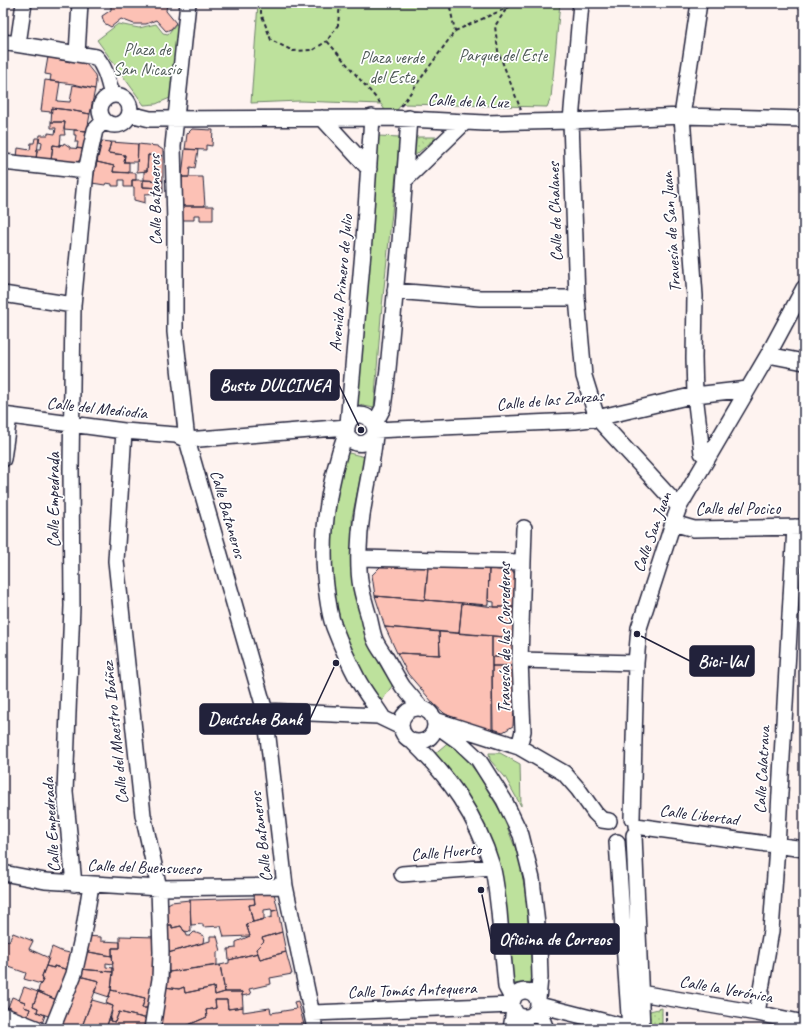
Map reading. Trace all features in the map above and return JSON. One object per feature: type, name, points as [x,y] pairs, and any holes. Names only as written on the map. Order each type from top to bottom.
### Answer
[{"type":"street","points":[[18,44],[24,3]]},
{"type":"street","points":[[77,54],[80,3]]},
{"type":"street","name":"Calle Bataneros","points":[[188,3],[173,146],[175,332],[187,440],[265,711],[285,886],[313,1013],[315,1029]]},
{"type":"street","name":"Calle de Chalanes","points":[[581,3],[571,121],[577,298],[584,376],[596,418]]},
{"type":"street","name":"Travesía de San Juan","points":[[699,3],[682,116],[695,296],[695,396],[702,453],[706,458]]},
{"type":"street","points":[[3,42],[96,57],[102,64],[107,75],[112,95]]},
{"type":"street","points":[[112,95],[120,95],[126,99],[130,106],[130,114],[126,121],[120,125],[111,125],[104,121],[100,114],[101,106],[105,99],[112,95]]},
{"type":"street","name":"Calle de la Luz","points":[[130,114],[150,119],[372,117],[465,122],[571,121],[682,116],[804,119]]},
{"type":"street","name":"Avenida Primero de Julio","points":[[372,117],[364,247],[347,427],[334,472],[326,511],[323,552],[327,600],[334,627],[359,681],[383,718]]},
{"type":"street","points":[[322,118],[369,169]]},
{"type":"street","points":[[408,118],[405,180],[388,369],[383,408],[375,429],[369,441],[360,444],[350,440],[347,427],[350,420],[359,415],[368,417],[375,429],[374,451],[362,515],[360,558],[361,587],[375,640],[403,686],[421,708],[430,712],[435,723],[478,758],[504,800],[521,835],[532,879],[539,943],[540,978],[538,1004],[532,1016],[524,1017],[516,1014],[506,987],[497,893],[492,867],[482,836],[463,801],[426,755],[412,741],[404,736],[401,721],[406,712],[411,709],[421,708]]},
{"type":"street","name":"Calle Empedrada","points":[[74,884],[65,792],[72,606],[72,425],[74,305],[86,171],[95,130],[104,121]]},
{"type":"street","points":[[405,180],[465,122]]},
{"type":"street","points":[[3,162],[86,171]]},
{"type":"street","name":"Calle San Juan","points":[[635,1024],[640,994],[634,826],[636,663],[639,628],[672,523],[679,507],[706,458],[768,355],[804,288]]},
{"type":"street","points":[[395,291],[480,298],[577,298]]},
{"type":"street","points":[[3,294],[74,305]]},
{"type":"street","points":[[768,355],[804,362]]},
{"type":"street","name":"Calle de las Zarzas","points":[[375,429],[576,421],[695,396],[748,388]]},
{"type":"street","points":[[3,459],[6,415]]},
{"type":"street","name":"Calle del Mediodía","points":[[6,415],[72,425],[176,435],[187,440]]},
{"type":"street","points":[[596,418],[679,507]]},
{"type":"street","points":[[187,440],[347,427]]},
{"type":"street","name":"Calle del Maestro Ibáñez","points":[[124,431],[116,561],[143,814],[158,888],[161,959],[160,979],[152,1029]]},
{"type":"street","name":"Calle del Pocico","points":[[672,523],[694,528],[799,527]]},
{"type":"street","name":"Calle Calatrava","points":[[756,1013],[771,932],[799,527]]},
{"type":"street","name":"Travesía de las Correderas","points":[[519,747],[523,731],[520,660],[524,528]]},
{"type":"street","points":[[360,558],[522,562]]},
{"type":"street","points":[[520,660],[636,663]]},
{"type":"street","points":[[265,711],[378,716],[401,727]]},
{"type":"street","points":[[435,723],[519,747],[564,773],[578,789],[595,813],[602,820],[609,821]]},
{"type":"street","points":[[412,741],[423,742],[432,736],[435,723]]},
{"type":"street","points":[[478,758],[487,738]]},
{"type":"street","points":[[620,814],[629,815],[634,826],[627,842],[617,842],[608,831],[609,821],[615,815],[620,814]]},
{"type":"street","name":"Calle Libertad","points":[[634,826],[804,849]]},
{"type":"street","points":[[538,1004],[635,1024],[617,842]]},
{"type":"street","name":"Calle Huerto","points":[[402,874],[492,867]]},
{"type":"street","name":"Calle del Buensuceso","points":[[3,873],[45,881],[91,885],[158,888],[285,886]]},
{"type":"street","points":[[52,1029],[74,974],[83,934],[91,885]]},
{"type":"street","points":[[511,1029],[513,1005],[518,993],[527,991],[532,992],[538,1004],[546,1029]]},
{"type":"street","name":"Calle la Verónica","points":[[640,994],[756,1013],[804,1023]]},
{"type":"street","name":"Calle Tomás Antequera","points":[[313,1013],[513,1005]]},
{"type":"street","points":[[4,1020],[38,1029]]},
{"type":"path","points":[[261,3],[261,13],[271,40],[293,51],[313,50],[327,41],[338,25],[340,3]]},
{"type":"path","points":[[448,3],[455,31]]},
{"type":"path","points":[[507,3],[507,8],[495,26],[498,51],[520,106],[522,122]]},
{"type":"path","points":[[327,41],[381,104],[390,118],[402,104],[455,31],[518,3]]},
{"type":"path","points":[[666,998],[666,1029]]},
{"type":"green space","name":"Parque del Este","points":[[258,3],[560,3],[551,98],[547,107],[402,104],[390,118],[381,104],[300,101],[251,103]]},
{"type":"green space","name":"Plaza de San Nicasio","points":[[118,24],[139,28],[156,24],[163,33],[168,34],[176,24],[181,25],[170,98],[156,104],[144,105],[97,40]]},
{"type":"green space","points":[[378,136],[400,137],[381,316],[374,408],[354,404]]},
{"type":"green space","points":[[414,137],[437,137],[412,158]]},
{"type":"green space","points":[[345,452],[365,457],[352,517],[353,569],[394,683],[381,702],[360,669],[347,641],[338,612],[332,581],[330,551],[331,526],[334,501]]},
{"type":"green space","points":[[451,740],[477,773],[502,814],[520,860],[526,898],[533,982],[511,984],[499,865],[484,825],[465,793],[433,755]]},
{"type":"green space","points":[[489,753],[500,753],[520,764],[521,806],[505,777],[490,760]]},
{"type":"green space","points":[[662,1008],[662,1029],[648,1029],[647,1018],[650,1011]]},
{"type":"building","points":[[111,3],[167,3],[166,11],[176,23],[171,29],[166,31],[156,20],[146,24],[134,24],[121,19],[111,27],[104,23],[102,16],[111,10]]},
{"type":"building","points":[[48,57],[70,62],[70,60],[80,61],[87,65],[95,75],[95,89],[50,81],[51,75],[45,74]]},
{"type":"building","points":[[45,80],[60,82],[57,101],[70,102],[73,85],[95,89],[90,114],[52,108],[51,112],[41,111]]},
{"type":"building","points":[[52,108],[90,114],[87,131],[64,129],[65,122],[51,122]]},
{"type":"building","points":[[51,122],[65,122],[65,135],[61,135],[60,146],[53,145],[51,160],[36,159],[37,149],[41,149],[42,142],[39,141],[40,135],[48,135],[48,133],[55,134],[56,128],[51,128]]},
{"type":"building","points":[[192,129],[213,130],[212,146],[206,145],[206,150],[185,149],[187,134]]},
{"type":"building","points":[[74,130],[87,131],[84,149],[77,148],[78,142],[75,142],[76,135],[74,135]]},
{"type":"building","points":[[35,138],[39,138],[36,159],[17,157],[18,148],[30,150],[31,143],[34,143]]},
{"type":"building","points":[[102,141],[111,142],[108,153],[125,155],[124,162],[129,162],[129,173],[113,172],[114,166],[97,162]]},
{"type":"building","points":[[111,142],[138,144],[137,162],[124,162],[125,155],[108,153]]},
{"type":"building","points":[[64,143],[70,148],[84,149],[83,158],[77,162],[51,160],[53,145],[60,146],[60,144],[63,145]]},
{"type":"building","points":[[138,144],[157,146],[163,150],[163,156],[148,155],[147,171],[137,172]]},
{"type":"building","points":[[185,149],[198,150],[195,168],[190,167],[189,177],[182,177]]},
{"type":"building","points":[[148,155],[163,156],[163,181],[144,180],[144,171],[147,171]]},
{"type":"building","points":[[97,162],[114,166],[113,172],[136,173],[136,180],[132,180],[132,187],[124,187],[124,180],[119,180],[119,186],[112,186],[112,184],[106,183],[105,185],[92,183]]},
{"type":"building","points":[[182,177],[203,177],[205,206],[182,206]]},
{"type":"building","points":[[132,180],[143,180],[143,187],[163,188],[163,193],[145,194],[145,203],[134,200],[134,187],[132,187]]},
{"type":"building","points":[[143,180],[163,181],[163,188],[143,187]]},
{"type":"building","points":[[182,206],[213,206],[213,220],[200,220],[200,215],[194,215],[194,220],[182,220]]},
{"type":"building","points":[[383,564],[428,567],[425,600],[375,596],[372,575]]},
{"type":"building","points":[[428,567],[489,569],[488,605],[425,600]]},
{"type":"building","points":[[489,569],[513,571],[516,577],[517,607],[494,607],[494,602],[488,601]]},
{"type":"building","points":[[375,596],[462,603],[459,633],[385,627]]},
{"type":"building","points":[[462,603],[494,607],[517,607],[517,638],[459,633]]},
{"type":"building","points":[[385,627],[439,632],[440,655],[397,653]]},
{"type":"building","points":[[439,632],[492,636],[492,733],[460,722],[444,713],[434,704],[408,674],[397,653],[440,655]]},
{"type":"building","points":[[492,636],[517,638],[517,657],[492,657]]},
{"type":"building","points":[[492,657],[517,657],[517,666],[492,666]]},
{"type":"building","points":[[492,666],[516,666],[513,726],[503,732],[493,729]]},
{"type":"building","points":[[274,893],[278,910],[264,910],[264,919],[253,922],[249,905],[255,904],[254,894]]},
{"type":"building","points":[[254,898],[255,904],[249,905],[253,922],[246,924],[250,936],[224,937],[221,926],[203,927],[203,924],[191,925],[190,900]]},
{"type":"building","points":[[190,900],[191,932],[184,931],[181,926],[172,928],[172,925],[168,925],[165,906],[171,902]]},
{"type":"building","points":[[278,910],[282,932],[262,938],[264,941],[256,949],[258,953],[229,960],[228,949],[236,948],[236,942],[250,936],[246,924],[272,917],[272,911]]},
{"type":"building","points":[[165,925],[172,925],[172,928],[181,926],[186,932],[187,936],[190,936],[194,932],[204,936],[203,943],[168,953]]},
{"type":"building","points":[[282,932],[286,952],[260,959],[256,949],[264,941],[262,938]]},
{"type":"building","points":[[13,933],[33,941],[29,949],[49,958],[42,976],[43,980],[41,984],[24,979],[26,973],[9,967],[3,979],[3,939],[9,941]]},
{"type":"building","points":[[85,936],[101,937],[101,941],[120,942],[120,948],[112,948],[112,956],[83,951]]},
{"type":"building","points":[[120,936],[156,937],[151,1008],[142,1008],[145,998],[111,990],[113,972],[112,948],[120,948]]},
{"type":"building","points":[[210,936],[217,936],[221,951],[217,952],[217,965],[169,972],[168,953],[210,941]]},
{"type":"building","points":[[52,947],[74,954],[69,970],[54,966],[54,968],[46,966]]},
{"type":"building","points":[[83,951],[112,956],[113,964],[106,963],[106,967],[113,968],[113,972],[80,969]]},
{"type":"building","points":[[286,952],[292,974],[270,978],[271,984],[249,989],[251,994],[242,996],[242,992],[225,992],[220,965],[229,963],[229,960],[258,953],[260,959]]},
{"type":"building","points":[[220,965],[225,992],[215,995],[214,987],[185,993],[184,987],[179,989],[165,987],[166,979],[169,979],[169,972]]},
{"type":"building","points":[[46,966],[54,968],[54,966],[69,970],[59,1001],[38,992],[43,980],[42,976]]},
{"type":"building","points":[[80,969],[113,972],[109,997],[94,992],[99,981],[79,976]]},
{"type":"building","points":[[79,976],[99,981],[81,1029],[57,1029]]},
{"type":"building","points":[[24,987],[38,992],[33,1006],[38,1008],[37,1012],[45,1015],[41,1027],[26,1021],[30,1009],[24,1007],[25,1002],[19,1000]]},
{"type":"building","points":[[165,987],[179,989],[184,987],[185,993],[214,987],[215,995],[225,992],[242,992],[243,1007],[228,1009],[227,1000],[215,1000],[216,1008],[206,1010],[207,1017],[186,1026],[157,1025]]},
{"type":"building","points":[[111,990],[145,998],[142,1008],[151,1008],[148,1019],[119,1012],[115,1022],[110,1021],[113,1006],[106,1003]]},
{"type":"building","points":[[38,992],[59,1001],[54,1018],[37,1012],[38,1008],[33,1006]]},
{"type":"building","points":[[12,997],[25,1002],[24,1007],[30,1009],[26,1021],[9,1015],[11,1008],[8,1007]]},
{"type":"building","points":[[92,1000],[113,1006],[106,1029],[81,1029]]},
{"type":"building","points":[[215,1000],[227,1000],[228,1009],[243,1007],[243,1012],[270,1008],[271,1013],[296,1009],[294,1002],[298,1001],[305,1029],[156,1029],[157,1025],[186,1026],[207,1017],[206,1010],[216,1008]]},
{"type":"building","points":[[119,1012],[148,1019],[146,1029],[106,1029],[110,1016],[110,1021],[115,1022]]},
{"type":"place","name":"Busto DULCINEA","points":[[361,430]]},
{"type":"place","name":"Bici-Val","points":[[637,634]]},
{"type":"place","name":"Deutsche Bank","points":[[336,663]]},
{"type":"place","name":"Oficina de Correos","points":[[481,890]]},
{"type":"park label","name":"Plaza verde del Este","points":[[392,67]]}]
